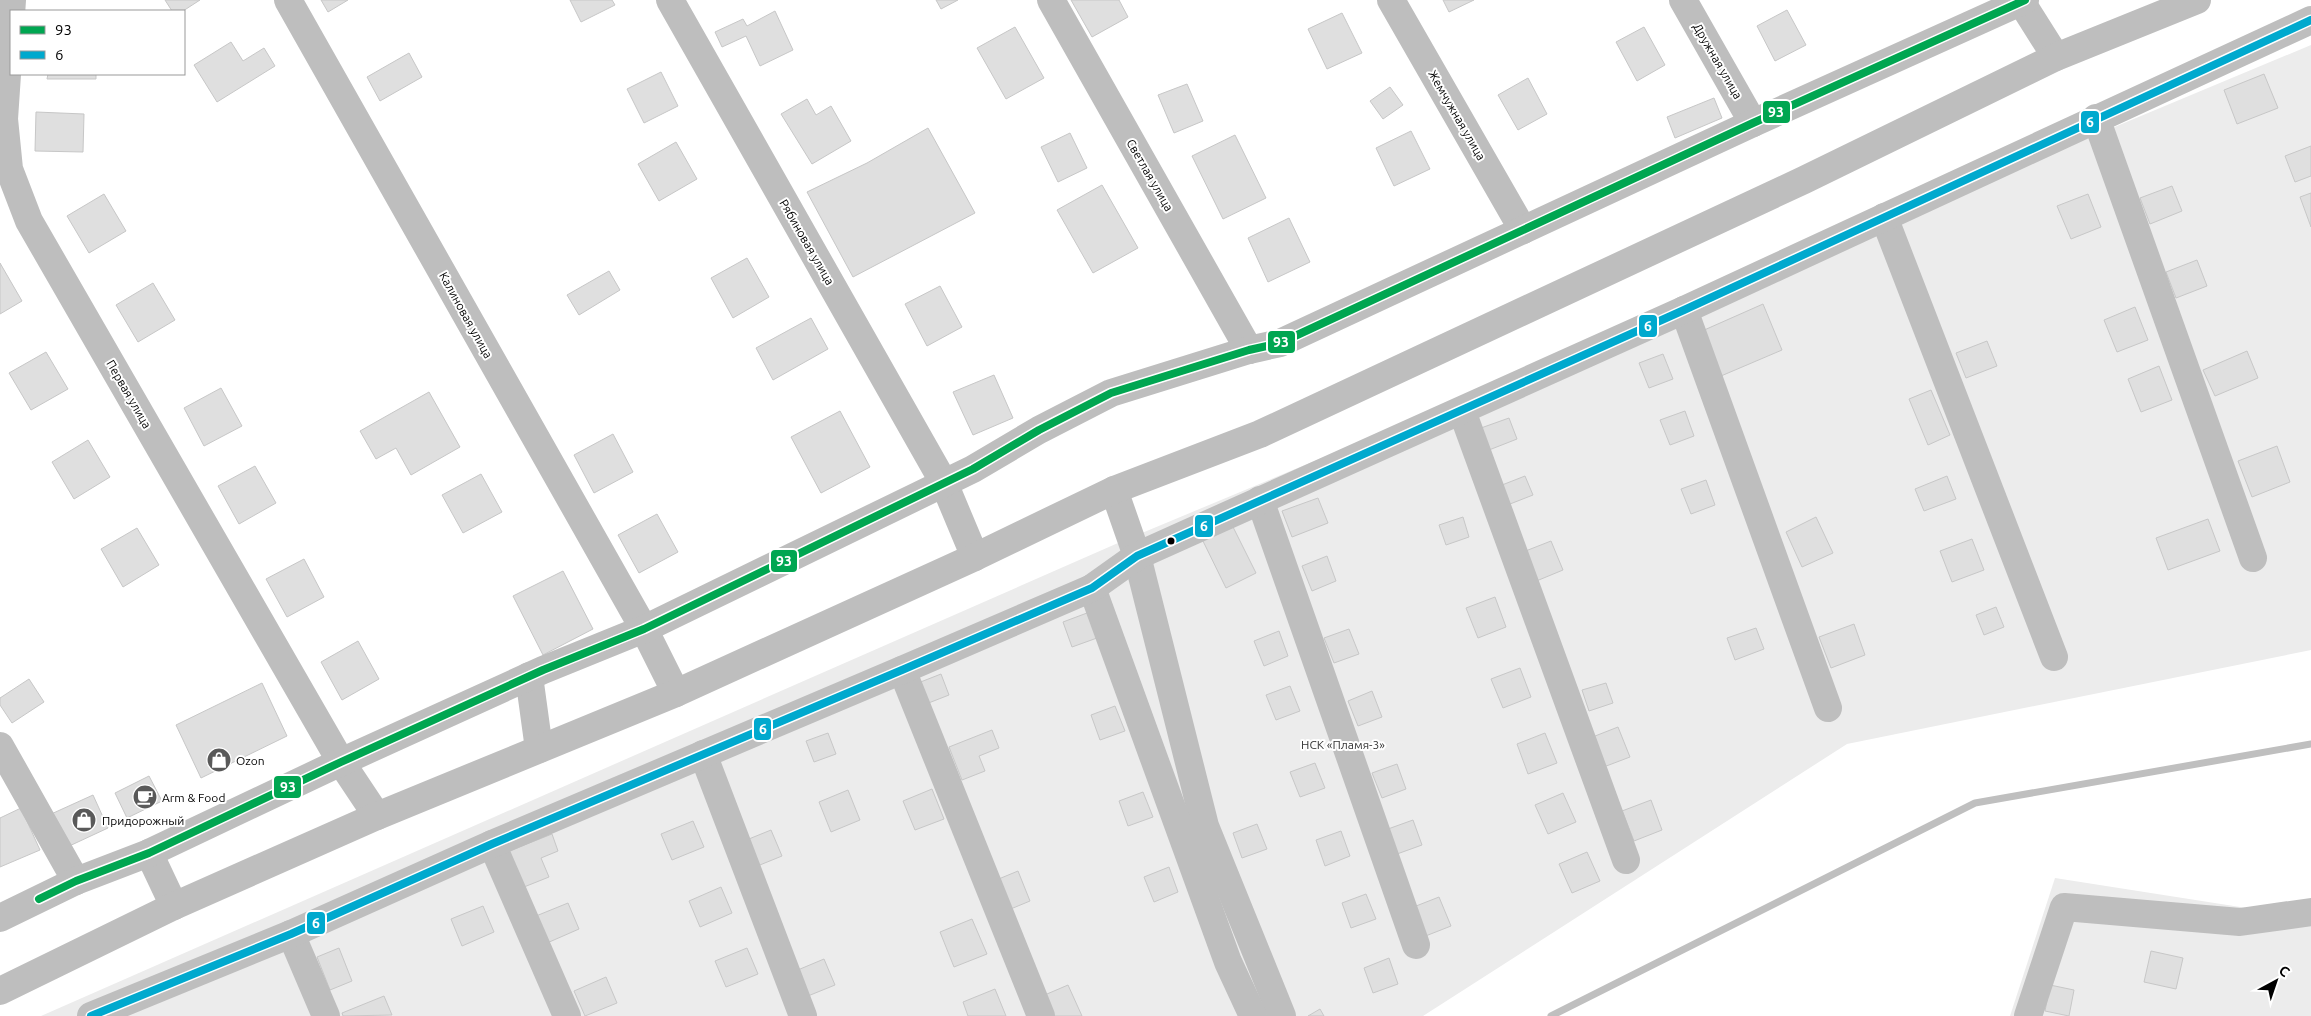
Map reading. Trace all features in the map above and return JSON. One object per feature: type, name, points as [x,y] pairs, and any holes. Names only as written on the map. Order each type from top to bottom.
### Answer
[{"type":"street","name":"Калиновая улица","points":[[288,0],[644,629],[676,693]]},
{"type":"street","name":"Рябиновая улица","points":[[670,0],[944,483],[975,557]]},
{"type":"street","name":"Светлая улица","points":[[1051,0],[1249,350]]},
{"type":"street","name":"Жемчужная улица","points":[[1391,0],[1524,230]]},
{"type":"street","name":"Дружная улица","points":[[1683,0],[1753,122]]},
{"type":"street","points":[[0,991],[174,906],[377,816],[676,693],[975,557],[1114,490],[1260,434],[1804,180],[2056,57],[2197,0]]},
{"type":"street","points":[[0,918],[76,881],[149,853],[529,676],[644,629],[973,470],[1039,430],[1111,393],[1249,350],[1280,343],[1753,122],[2022,1],[2056,57]]},
{"type":"street","points":[[91,1016],[291,934],[492,844],[1092,588],[1137,556],[1684,310],[2096,118],[2309,26]]},
{"type":"street","name":"Первая улица","points":[[10,30],[4,119],[10,169],[29,220],[341,762],[377,816]]},
{"type":"street","points":[[2096,118],[2253,558]]},
{"type":"street","points":[[1884,217],[2054,657]]},
{"type":"street","points":[[1684,310],[1828,708]]},
{"type":"street","points":[[1462,411],[1626,860]]},
{"type":"street","points":[[1114,490],[1137,556],[1205,826],[1282,1016]]},
{"type":"street","points":[[1260,500],[1416,945]]},
{"type":"street","points":[[1092,588],[1228,962],[1253,1016]]},
{"type":"street","points":[[902,670],[1041,1016]]},
{"type":"street","points":[[529,676],[539,749]]},
{"type":"street","points":[[0,746],[76,881]]},
{"type":"street","points":[[703,754],[804,1016]]},
{"type":"street","points":[[492,844],[567,1016]]},
{"type":"street","points":[[149,853],[174,906]]},
{"type":"street","points":[[2028,1016],[2064,907],[2240,922],[2311,912]]},
{"type":"street","points":[[291,934],[326,1016]]},
{"type":"green space","name":"НСК «Пламя-3»","points":[[2311,45],[2311,650],[1847,744],[1423,1016],[41,1016],[1118,543]]},
{"type":"green space","points":[[2055,878],[2311,918],[2311,1016],[2010,1016]]},
{"type":"building","points":[[165,0],[200,0],[185,10],[171,10]]},
{"type":"building","points":[[321,0],[348,0],[328,12]]},
{"type":"building","points":[[570,0],[612,0],[615,5],[581,22]]},
{"type":"building","points":[[936,0],[958,0],[941,9]]},
{"type":"building","points":[[1071,0],[1119,0],[1128,17],[1092,37]]},
{"type":"building","points":[[1443,0],[1474,0],[1449,12]]},
{"type":"building","points":[[1787,10],[1806,45],[1775,61],[1757,26]]},
{"type":"building","points":[[775,11],[793,50],[760,66],[746,36],[722,47],[715,32],[743,19],[747,26]]},
{"type":"building","points":[[1342,13],[1362,53],[1327,69],[1308,29]]},
{"type":"building","points":[[1015,27],[1044,78],[1006,99],[977,48]]},
{"type":"building","points":[[1644,27],[1665,65],[1637,81],[1616,42]]},
{"type":"building","points":[[231,42],[243,61],[264,48],[275,66],[217,102],[194,65]]},
{"type":"building","points":[[409,53],[422,77],[380,101],[367,77]]},
{"type":"building","points":[[661,72],[678,106],[644,123],[627,89]]},
{"type":"building","points":[[2264,74],[2278,108],[2237,124],[2224,90]]},
{"type":"building","points":[[48,75],[96,75],[96,79],[47,79]]},
{"type":"building","points":[[1528,78],[1547,114],[1518,130],[1498,95]]},
{"type":"building","points":[[1187,84],[1203,121],[1174,133],[1158,95]]},
{"type":"building","points":[[1390,87],[1403,105],[1383,119],[1370,101]]},
{"type":"building","points":[[1714,98],[1722,118],[1675,138],[1667,117]]},
{"type":"building","points":[[807,99],[816,115],[831,106],[851,141],[812,164],[781,114]]},
{"type":"building","points":[[36,112],[84,114],[83,152],[35,151]]},
{"type":"building","points":[[928,128],[975,213],[853,277],[807,192],[867,163]]},
{"type":"building","points":[[1411,131],[1430,169],[1394,186],[1376,148]]},
{"type":"building","points":[[1070,133],[1087,168],[1058,182],[1041,147]]},
{"type":"building","points":[[1235,135],[1266,198],[1223,219],[1192,156]]},
{"type":"building","points":[[676,142],[697,179],[659,201],[638,164]]},
{"type":"building","points":[[2311,146],[2311,176],[2295,182],[2285,156]]},
{"type":"building","points":[[1102,185],[1138,248],[1093,273],[1057,210]]},
{"type":"building","points":[[2172,186],[2182,211],[2150,224],[2140,198]]},
{"type":"building","points":[[2311,193],[2311,227],[2300,197]]},
{"type":"building","points":[[104,194],[126,231],[89,253],[67,216]]},
{"type":"building","points":[[2088,194],[2101,227],[2071,239],[2057,206]]},
{"type":"building","points":[[1289,218],[1310,262],[1268,282],[1248,238]]},
{"type":"building","points":[[747,258],[769,297],[733,318],[711,278]]},
{"type":"building","points":[[2197,260],[2207,286],[2176,298],[2166,272]]},
{"type":"building","points":[[0,263],[22,301],[0,314]]},
{"type":"building","points":[[609,271],[620,290],[579,315],[567,295]]},
{"type":"building","points":[[153,283],[175,320],[138,342],[116,305]]},
{"type":"building","points":[[940,286],[962,327],[927,346],[905,304]]},
{"type":"building","points":[[1763,304],[1782,350],[1721,376],[1702,331]]},
{"type":"building","points":[[2135,307],[2148,340],[2117,352],[2104,320]]},
{"type":"building","points":[[811,318],[828,349],[773,380],[756,348]]},
{"type":"building","points":[[1987,341],[1997,366],[1966,378],[1956,353]]},
{"type":"building","points":[[2247,351],[2258,378],[2215,396],[2203,370]]},
{"type":"building","points":[[46,352],[68,389],[31,410],[9,373]]},
{"type":"building","points":[[1663,354],[1673,379],[1649,388],[1639,363]]},
{"type":"building","points":[[2159,366],[2172,400],[2141,412],[2128,379]]},
{"type":"building","points":[[994,375],[1013,418],[973,435],[953,392]]},
{"type":"building","points":[[221,388],[242,426],[204,446],[184,408]]},
{"type":"building","points":[[1931,390],[1950,435],[1928,445],[1909,399]]},
{"type":"building","points":[[429,392],[460,447],[411,475],[396,448],[376,459],[360,431]]},
{"type":"building","points":[[840,411],[870,467],[821,493],[791,437]]},
{"type":"building","points":[[1685,411],[1694,436],[1670,445],[1660,420]]},
{"type":"building","points":[[1509,418],[1517,439],[1489,450],[1481,428]]},
{"type":"building","points":[[613,434],[633,472],[594,493],[574,455]]},
{"type":"building","points":[[88,440],[110,477],[74,499],[52,462]]},
{"type":"building","points":[[2277,446],[2290,482],[2252,497],[2238,461]]},
{"type":"building","points":[[255,466],[276,503],[239,524],[218,486]]},
{"type":"building","points":[[481,474],[502,512],[463,533],[442,495]]},
{"type":"building","points":[[1525,476],[1533,495],[1510,504],[1502,485]]},
{"type":"building","points":[[1947,476],[1956,499],[1924,511],[1915,489]]},
{"type":"building","points":[[1706,480],[1715,505],[1691,514],[1681,489]]},
{"type":"building","points":[[1318,498],[1328,523],[1292,537],[1282,511]]},
{"type":"building","points":[[657,514],[678,552],[639,573],[618,535]]},
{"type":"building","points":[[1463,517],[1469,537],[1446,545],[1439,525]]},
{"type":"building","points":[[1816,517],[1833,553],[1802,567],[1786,532]]},
{"type":"building","points":[[2208,519],[2220,551],[2168,570],[2156,538]]},
{"type":"building","points":[[1231,523],[1256,573],[1226,588],[1201,537]]},
{"type":"building","points":[[137,528],[159,565],[123,587],[101,549]]},
{"type":"building","points":[[1972,539],[1984,570],[1952,582],[1940,551]]},
{"type":"building","points":[[1551,541],[1563,570],[1534,582],[1523,552]]},
{"type":"building","points":[[1327,556],[1336,581],[1312,591],[1302,566]]},
{"type":"building","points":[[304,559],[324,597],[287,617],[266,579]]},
{"type":"building","points":[[563,571],[593,629],[543,655],[513,596]]},
{"type":"building","points":[[1495,597],[1506,627],[1478,638],[1466,608]]},
{"type":"building","points":[[1996,607],[2004,627],[1984,635],[1976,615]]},
{"type":"building","points":[[1087,613],[1097,638],[1072,647],[1063,622]]},
{"type":"building","points":[[1854,624],[1865,655],[1831,668],[1819,637]]},
{"type":"building","points":[[1756,628],[1764,649],[1735,660],[1727,638]]},
{"type":"building","points":[[1349,629],[1359,654],[1334,663],[1324,638]]},
{"type":"building","points":[[1279,631],[1288,656],[1264,666],[1254,641]]},
{"type":"building","points":[[358,641],[379,679],[342,700],[321,662]]},
{"type":"building","points":[[1520,668],[1531,697],[1503,708],[1491,679]]},
{"type":"building","points":[[941,674],[949,695],[926,704],[918,683]]},
{"type":"building","points":[[29,679],[44,702],[12,723],[0,705],[0,698]]},
{"type":"building","points":[[262,683],[287,736],[201,778],[176,725]]},
{"type":"building","points":[[1606,683],[1613,703],[1589,711],[1582,690]]},
{"type":"building","points":[[1290,686],[1300,711],[1276,720],[1266,695]]},
{"type":"building","points":[[1372,691],[1382,717],[1358,726],[1348,701]]},
{"type":"building","points":[[1115,706],[1125,731],[1100,740],[1091,715]]},
{"type":"building","points":[[1618,727],[1630,757],[1601,768],[1590,738]]},
{"type":"building","points":[[992,730],[999,748],[979,756],[985,771],[962,780],[949,747]]},
{"type":"building","points":[[828,733],[836,754],[814,762],[806,741]]},
{"type":"building","points":[[1545,733],[1557,763],[1528,774],[1517,744]]},
{"type":"building","points":[[1315,763],[1325,788],[1300,797],[1290,772]]},
{"type":"building","points":[[1397,764],[1406,789],[1382,798],[1372,773]]},
{"type":"building","points":[[149,776],[162,801],[127,818],[115,793]]},
{"type":"building","points":[[932,789],[944,819],[915,830],[903,801]]},
{"type":"building","points":[[848,790],[860,820],[831,832],[819,802]]},
{"type":"building","points":[[1143,792],[1153,817],[1128,826],[1119,801]]},
{"type":"building","points":[[1563,793],[1576,822],[1548,834],[1535,805]]},
{"type":"building","points":[[93,795],[108,828],[65,848],[49,815]]},
{"type":"building","points":[[1651,800],[1662,830],[1634,841],[1622,811]]},
{"type":"building","points":[[21,808],[40,850],[0,867],[0,818]]},
{"type":"building","points":[[1413,820],[1422,845],[1397,854],[1388,829]]},
{"type":"building","points":[[693,821],[704,847],[672,860],[661,834]]},
{"type":"building","points":[[1257,824],[1267,849],[1242,858],[1233,833]]},
{"type":"building","points":[[771,830],[782,856],[750,869],[739,843]]},
{"type":"building","points":[[1341,831],[1350,856],[1325,866],[1316,840]]},
{"type":"building","points":[[552,834],[558,851],[541,858],[549,877],[524,887],[509,851]]},
{"type":"building","points":[[1587,852],[1600,881],[1572,893],[1559,864]]},
{"type":"building","points":[[1169,867],[1178,892],[1154,902],[1144,877]]},
{"type":"building","points":[[1018,871],[1030,901],[1001,913],[989,883]]},
{"type":"building","points":[[721,887],[732,913],[700,927],[689,901]]},
{"type":"building","points":[[1366,894],[1376,919],[1351,928],[1342,903]]},
{"type":"building","points":[[1439,897],[1451,926],[1423,937],[1411,908]]},
{"type":"building","points":[[568,903],[579,929],[547,943],[536,916]]},
{"type":"building","points":[[483,906],[494,932],[462,946],[451,919]]},
{"type":"building","points":[[972,919],[987,954],[954,967],[940,932]]},
{"type":"building","points":[[339,948],[352,981],[330,990],[317,957]]},
{"type":"building","points":[[747,948],[758,974],[726,987],[715,961]]},
{"type":"building","points":[[2151,951],[2183,958],[2176,989],[2144,982]]},
{"type":"building","points":[[1389,958],[1398,984],[1373,993],[1364,968]]},
{"type":"building","points":[[824,959],[835,985],[803,998],[793,972]]},
{"type":"building","points":[[606,977],[617,1003],[585,1016],[574,991]]},
{"type":"building","points":[[1068,985],[1082,1016],[1049,1016],[1040,997]]},
{"type":"building","points":[[2050,985],[2074,990],[2069,1016],[2045,1011]]},
{"type":"building","points":[[995,989],[1006,1016],[968,1016],[963,1002]]},
{"type":"building","points":[[384,996],[392,1015],[343,1016],[342,1013]]},
{"type":"building","points":[[1320,1009],[1324,1016],[1308,1016]]},
{"type":"waterway","points":[[1551,1016],[1975,803],[2311,744]]},
{"type":"transit line","name":"93","points":[[39,899],[76,881],[149,853],[341,762],[543,670],[644,629],[973,469],[1039,430],[1111,393],[1249,350],[1280,343],[1753,123],[2025,0]]},
{"type":"transit line","name":"6","points":[[91,1016],[291,934],[492,844],[1092,588],[1137,556],[1684,310],[2311,20]]},
{"type":"place","name":"Ozon","points":[[219,760]]},
{"type":"place","name":"Arm & Food","points":[[145,797]]},
{"type":"place","name":"Придорожный","points":[[84,820]]}]
